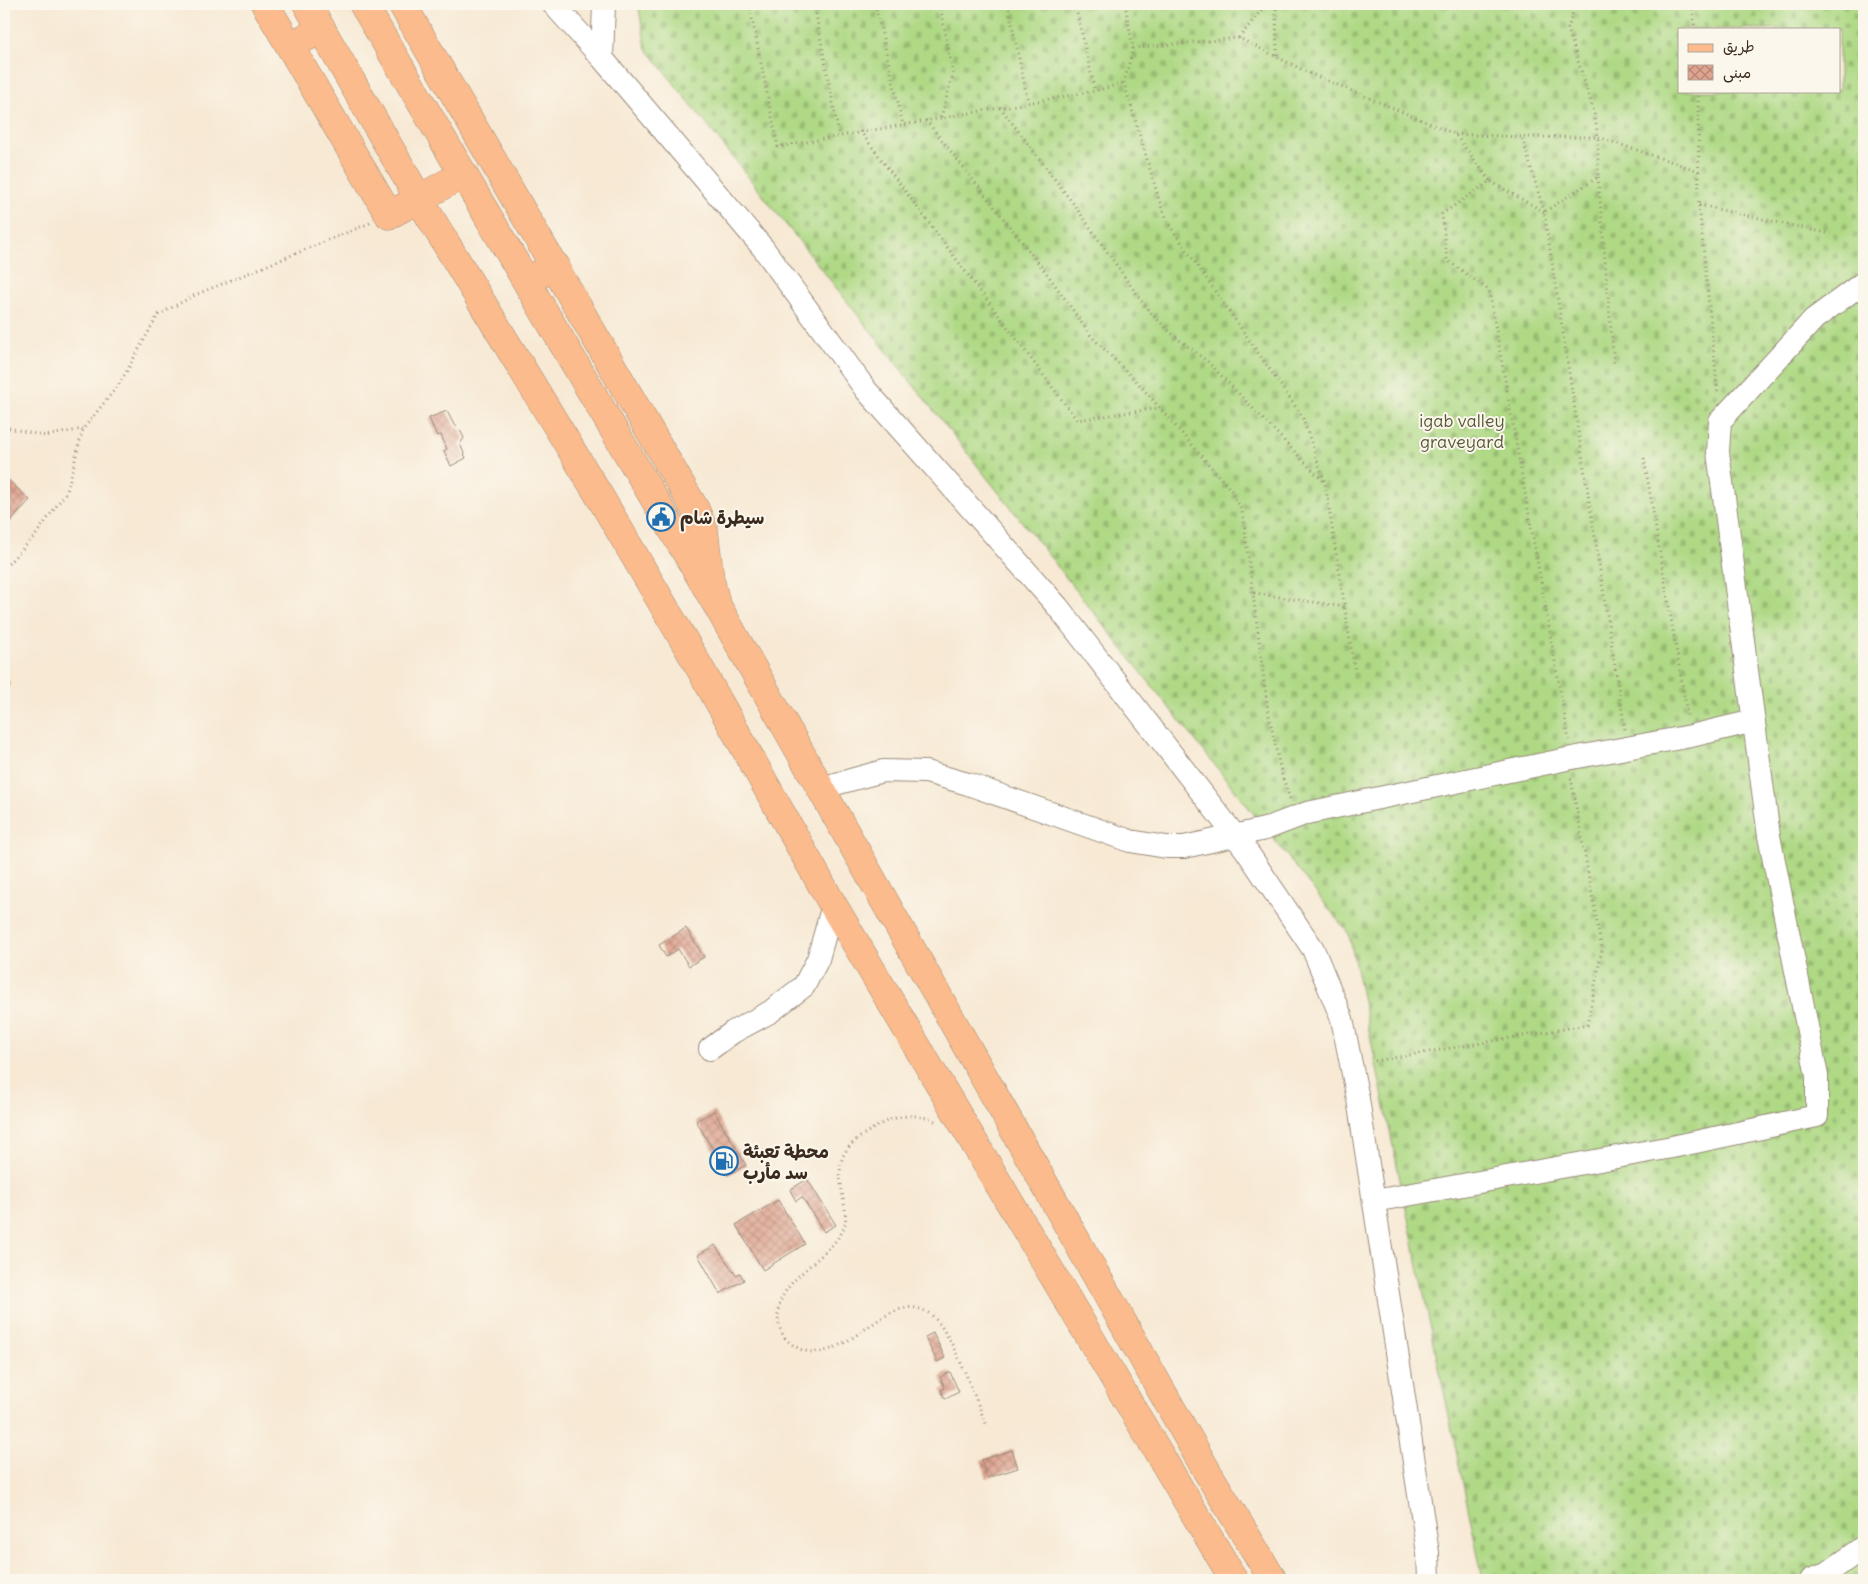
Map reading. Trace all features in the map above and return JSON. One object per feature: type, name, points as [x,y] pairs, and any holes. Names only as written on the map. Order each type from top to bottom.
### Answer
[{"type":"main road","points":[[265,4],[389,215],[463,174]]},
{"type":"main road","points":[[306,4],[419,199],[633,553],[833,906],[1234,1580]]},
{"type":"main road","points":[[363,4],[718,607],[1208,1473],[1273,1580]]},
{"type":"main road","points":[[402,4],[556,266],[695,509],[704,530],[710,579],[718,607]]},
{"type":"main road","points":[[290,46],[322,29]]},
{"type":"main road","points":[[526,281],[556,266]]},
{"type":"street","points":[[553,4],[602,58],[763,248],[866,390],[1058,607],[1235,836],[1313,950],[1342,1019],[1358,1098],[1428,1553],[1429,1580]]},
{"type":"street","points":[[602,58],[604,4]]},
{"type":"street","points":[[1374,1201],[1672,1147],[1817,1116],[1817,1076],[1769,836],[1718,452],[1720,421],[1814,319],[1864,282]]},
{"type":"street","points":[[821,788],[883,772],[926,772],[1148,845],[1184,847],[1265,829],[1296,816],[1569,758],[1690,736],[1754,721]]},
{"type":"street","points":[[710,1049],[733,1032],[770,1012],[804,986],[818,958],[833,906]]},
{"type":"street","points":[[1811,1580],[1826,1574],[1864,1547]]},
{"type":"path","points":[[749,4],[778,147],[1095,91],[1124,83]]},
{"type":"path","points":[[814,4],[839,135]]},
{"type":"path","points":[[875,4],[903,124]]},
{"type":"path","points":[[940,4],[953,74],[941,117]]},
{"type":"path","points":[[1008,4],[1028,102]]},
{"type":"path","points":[[1075,4],[1095,91]]},
{"type":"path","points":[[1125,4],[1133,48],[1124,83],[1162,209],[1172,230],[1302,416],[1325,483],[1356,672]]},
{"type":"path","points":[[1239,38],[1266,4]]},
{"type":"path","points":[[1276,4],[1277,57]]},
{"type":"path","points":[[1575,4],[1569,21],[1570,38],[1594,112],[1598,137],[1598,177],[1614,364]]},
{"type":"path","points":[[1692,4],[1695,28]]},
{"type":"path","points":[[1133,48],[1239,38],[1309,73],[1454,134],[1522,137],[1598,137],[1699,171]]},
{"type":"path","points":[[1698,92],[1699,205],[1720,421]]},
{"type":"path","points":[[1000,107],[1148,310],[1173,335],[1208,362],[1325,483]]},
{"type":"path","points":[[926,120],[1048,275],[1091,336],[1139,384],[1231,490],[1237,500],[1244,523],[1268,711],[1281,772],[1296,816]]},
{"type":"path","points":[[860,131],[1077,420],[1158,408]]},
{"type":"path","points":[[1454,134],[1490,181],[1544,212]]},
{"type":"path","points":[[1522,137],[1544,212],[1628,748]]},
{"type":"path","points":[[1544,212],[1598,177]]},
{"type":"path","points":[[1375,1061],[1587,1025],[1602,950],[1489,290],[1447,260],[1442,214],[1490,181]]},
{"type":"path","points":[[1699,205],[1831,234]]},
{"type":"path","points":[[4,572],[4,568],[34,536],[67,492],[83,429],[120,383],[158,316],[194,295],[389,215]]},
{"type":"path","points":[[4,428],[45,436],[83,429]]},
{"type":"path","points":[[1644,458],[1690,736]]},
{"type":"path","points":[[1254,593],[1345,607]]},
{"type":"path","points":[[939,1122],[923,1115],[890,1119],[856,1138],[843,1155],[840,1170],[847,1216],[843,1231],[832,1246],[792,1283],[779,1301],[776,1316],[784,1337],[793,1345],[807,1352],[823,1352],[842,1344],[896,1310],[909,1306],[929,1313],[943,1327],[986,1424]]},
{"type":"green space","name":"igab valley graveyard","points":[[638,4],[1864,4],[1864,1580],[1483,1580],[1349,934],[646,48]]},
{"type":"building","points":[[447,411],[464,438],[460,444],[466,458],[451,466],[444,451],[447,449],[441,435],[437,436],[429,418]]},
{"type":"building","points":[[4,476],[30,500],[4,528]]},
{"type":"building","points":[[4,680],[10,682],[4,696]]},
{"type":"building","points":[[686,928],[704,957],[689,966],[678,949],[666,957],[659,945]]},
{"type":"building","points":[[714,1111],[746,1165],[728,1175],[696,1121]]},
{"type":"building","points":[[807,1179],[836,1225],[824,1232],[802,1197],[796,1201],[790,1190]]},
{"type":"building","points":[[778,1200],[805,1244],[763,1270],[736,1225]]},
{"type":"building","points":[[715,1245],[736,1275],[740,1273],[744,1280],[720,1294],[698,1255]]},
{"type":"building","points":[[933,1333],[945,1358],[937,1362],[925,1337]]},
{"type":"building","points":[[950,1372],[959,1392],[945,1399],[941,1390],[945,1388],[940,1377]]},
{"type":"building","points":[[1012,1450],[1018,1468],[987,1478],[981,1460]]},
{"type":"place","name":"سيطرة شام","points":[[661,517]]},
{"type":"place","name":"محطة تعبئة سد مأرب","points":[[724,1161]]}]
